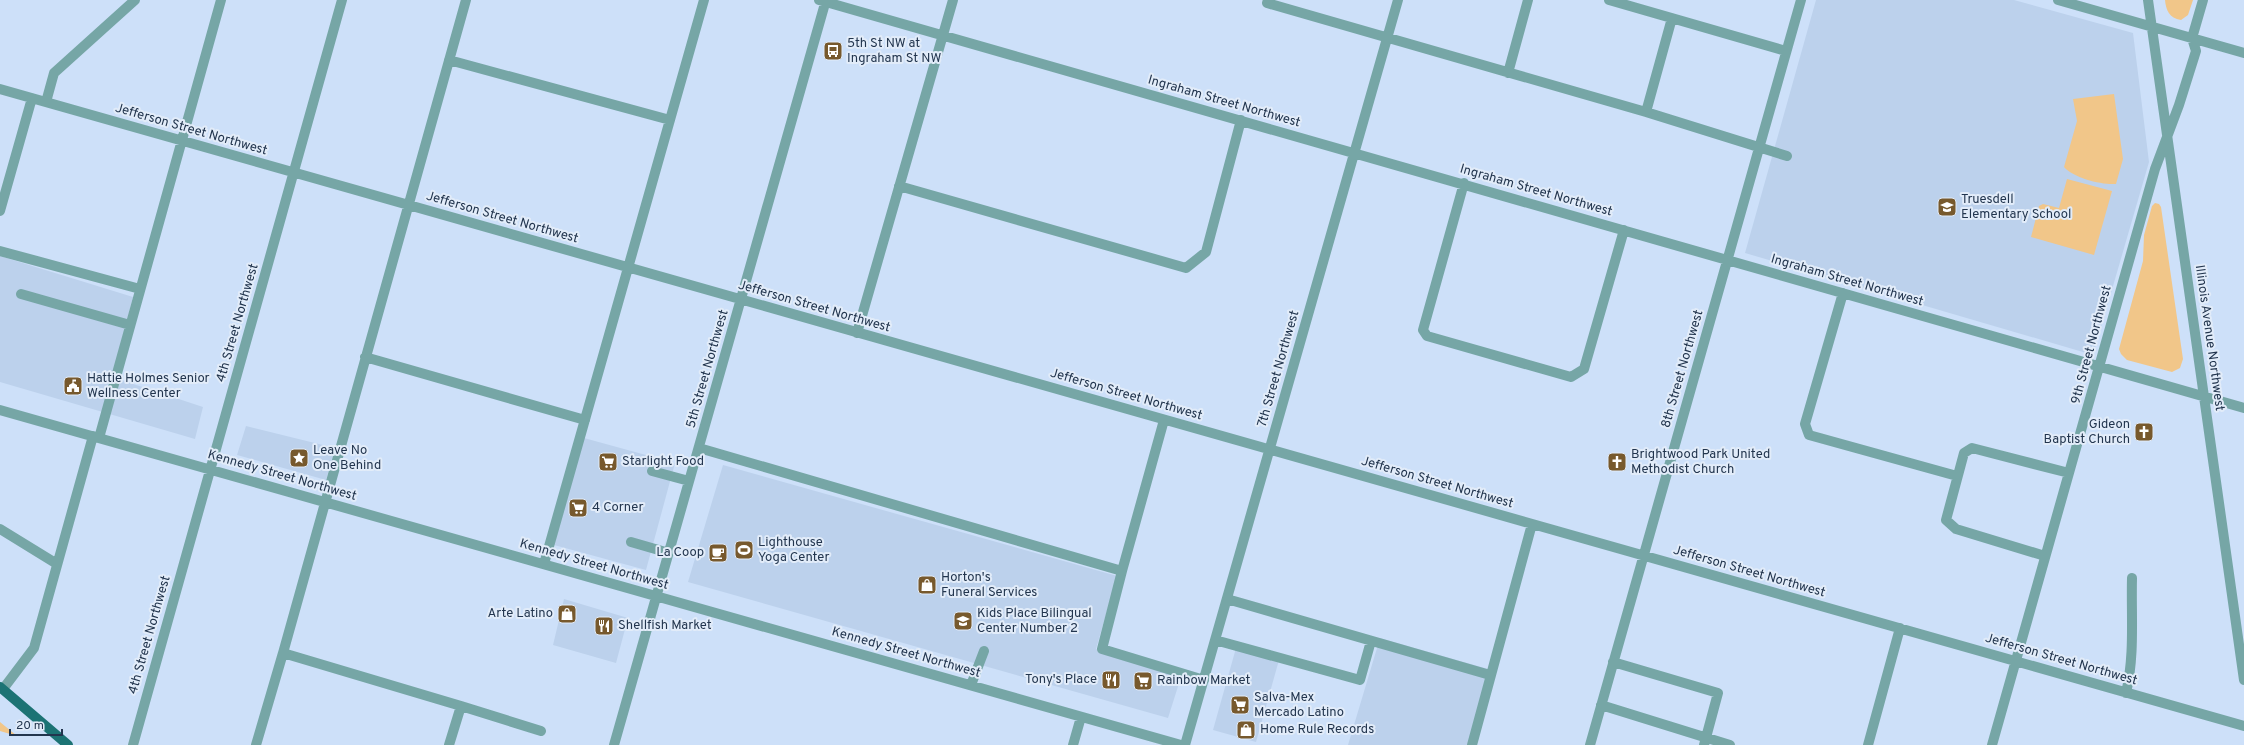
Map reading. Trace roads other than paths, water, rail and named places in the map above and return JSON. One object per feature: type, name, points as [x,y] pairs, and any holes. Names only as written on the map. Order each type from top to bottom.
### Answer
[{"type":"main road","points":[[1,688],[68,745]]},
{"type":"street","points":[[46,102],[54,73],[135,0]]},
{"type":"street","points":[[1,688],[34,648],[57,564],[130,325],[182,141],[212,19],[221,0]]},
{"type":"street","name":"4th Street Northwest","points":[[132,745],[342,0]]},
{"type":"street","points":[[256,745],[466,0]]},
{"type":"street","points":[[544,564],[704,0]]},
{"type":"street","points":[[857,333],[953,0]]},
{"type":"street","points":[[1268,0],[1267,3],[1386,39],[1646,112],[1787,156]]},
{"type":"street","name":"7th Street Northwest","points":[[1185,745],[1398,0]]},
{"type":"street","points":[[1508,73],[1528,0]]},
{"type":"street","points":[[1609,0],[1786,52]]},
{"type":"street","name":"8th Street Northwest","points":[[1590,745],[1801,0]]},
{"type":"street","points":[[2058,0],[2244,53]]},
{"type":"street","name":"Illinois Avenue Northwest","points":[[2148,0],[2244,680]]},
{"type":"street","name":"9th Street Northwest","points":[[1992,745],[2155,169],[2196,51],[2192,38],[2203,0]]},
{"type":"street","name":"Ingraham Street Northwest","points":[[824,1],[1464,183],[2244,408]]},
{"type":"street","name":"5th Street Northwest","points":[[614,745],[824,1]]},
{"type":"street","points":[[1646,112],[1672,18]]},
{"type":"street","points":[[449,60],[670,120]]},
{"type":"street","name":"Jefferson Street Northwest","points":[[0,89],[2244,726]]},
{"type":"street","points":[[0,211],[32,98]]},
{"type":"street","points":[[899,186],[1186,268],[1206,252],[1241,120]]},
{"type":"street","points":[[1464,183],[1423,330],[1427,336],[1571,377],[1584,369],[1624,230]]},
{"type":"street","points":[[0,251],[140,289]]},
{"type":"street","points":[[1843,293],[1805,424],[1809,435],[1957,476]]},
{"type":"street","points":[[21,294],[130,325]]},
{"type":"street","points":[[365,357],[585,420]]},
{"type":"street","name":"Kennedy Street Northwest","points":[[0,410],[1181,745]]},
{"type":"street","points":[[1164,420],[1102,649],[1204,680]]},
{"type":"street","points":[[698,448],[1122,571]]},
{"type":"street","points":[[2045,556],[1956,529],[1946,520],[1957,476],[1964,452],[1972,448],[2069,473]]},
{"type":"street","points":[[652,471],[689,481]]},
{"type":"street","points":[[1472,745],[1532,524]]},
{"type":"street","points":[[0,529],[57,564]]},
{"type":"street","points":[[631,542],[669,553]]},
{"type":"street","points":[[2126,693],[2130,675],[2132,644],[2132,578]]},
{"type":"street","points":[[1227,599],[1490,675]]},
{"type":"street","points":[[1868,745],[1900,628]]},
{"type":"street","points":[[1215,640],[1360,680],[1371,641]]},
{"type":"street","points":[[971,686],[984,651]]},
{"type":"street","points":[[283,653],[541,731]]},
{"type":"street","points":[[1613,662],[1718,693],[1705,741]]},
{"type":"street","points":[[1601,705],[1705,741],[1730,745]]},
{"type":"street","points":[[449,745],[461,706]]},
{"type":"street","points":[[1073,745],[1081,717]]},
{"type":"place","name":"5th St NW at Ingraham St NW","points":[[833,51]]},
{"type":"place","name":"Truesdell Elementary School","points":[[1947,207]]},
{"type":"place","name":"Hattie Holmes Senior Wellness Center","points":[[73,386]]},
{"type":"place","name":"Gideon Baptist Church","points":[[2144,432]]},
{"type":"place","name":"Leave No One Behind","points":[[299,458]]},
{"type":"place","name":"Starlight Food","points":[[608,462]]},
{"type":"place","name":"Brightwood Park United Methodist Church","points":[[1617,462]]},
{"type":"place","name":"4 Corner","points":[[578,508]]},
{"type":"place","name":"Lighthouse Yoga Center","points":[[744,550]]},
{"type":"place","name":"La Coop","points":[[718,553]]},
{"type":"place","name":"Horton's Funeral Services","points":[[927,585]]},
{"type":"place","name":"Arte Latino","points":[[567,614]]},
{"type":"place","name":"Kids Place Bilingual Center Number 2","points":[[963,621]]},
{"type":"place","name":"Shellfish Market","points":[[604,626]]},
{"type":"place","name":"Tony's Place","points":[[1111,680]]},
{"type":"place","name":"Rainbow Market","points":[[1143,681]]},
{"type":"place","name":"Salva-Mex Mercado Latino","points":[[1240,705]]},
{"type":"place","name":"Home Rule Records","points":[[1246,730]]}]
